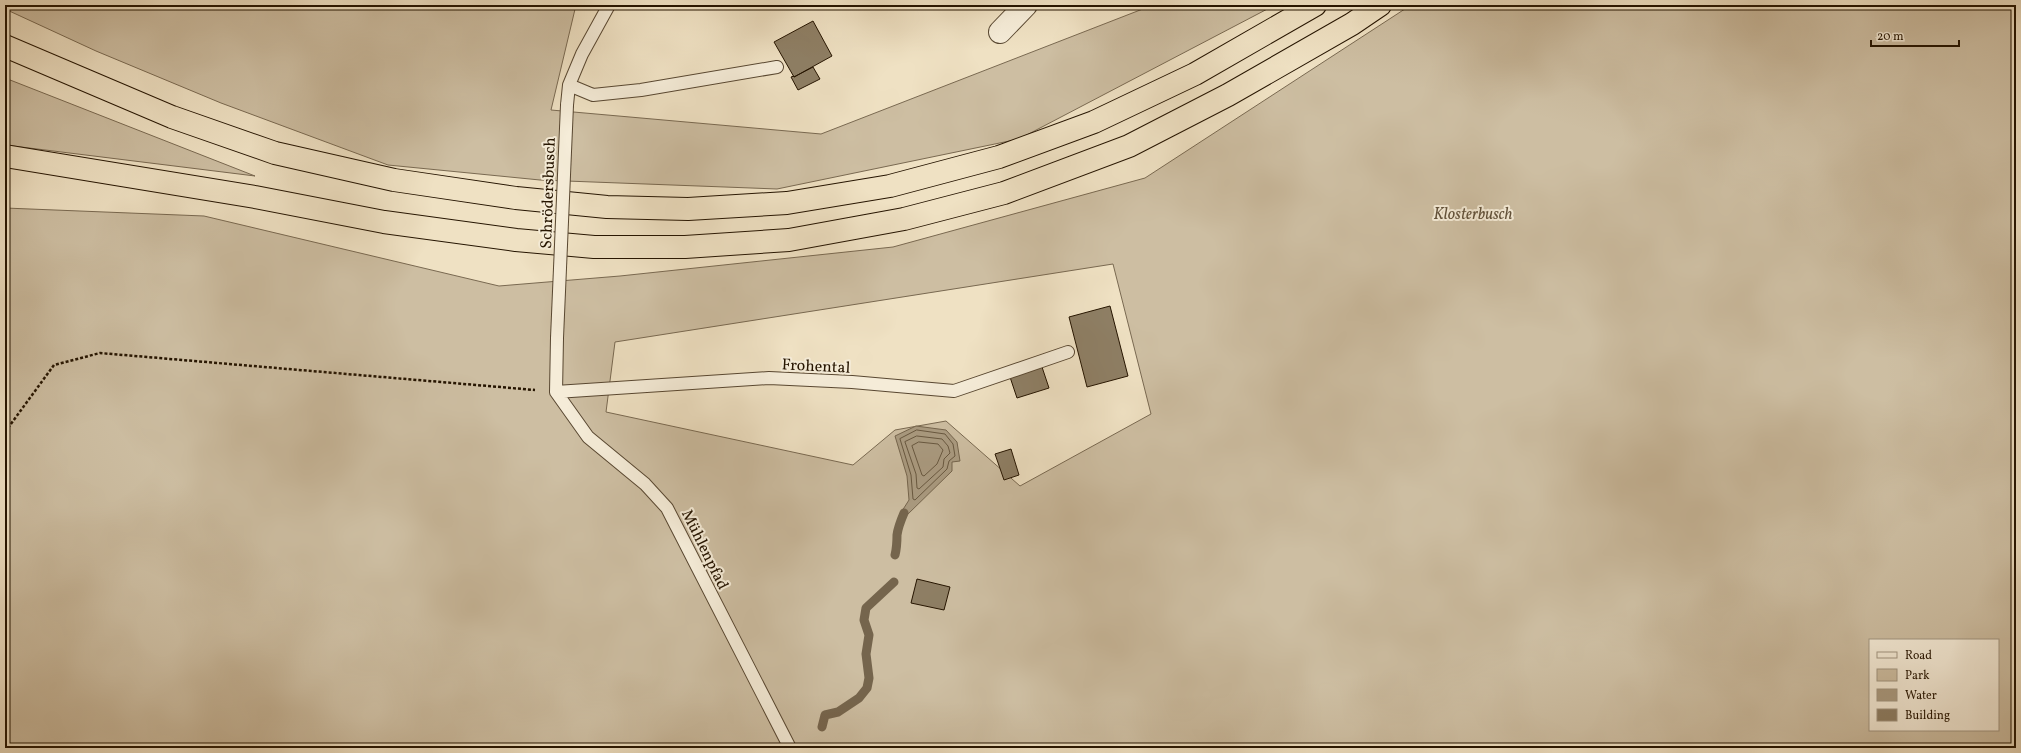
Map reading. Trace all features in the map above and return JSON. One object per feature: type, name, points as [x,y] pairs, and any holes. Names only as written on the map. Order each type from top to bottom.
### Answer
[{"type":"highway","points":[[5,46],[172,117],[275,154],[394,180],[516,198],[607,207],[688,209],[787,203],[890,186],[999,157],[1094,122],[1195,74],[1315,5]]},
{"type":"highway","points":[[5,156],[240,194],[384,222],[516,240],[594,247],[685,247],[789,240],[904,219],[1004,193],[1129,146],[1228,95],[1352,24],[1380,5]]},
{"type":"street","points":[[1000,32],[1026,5]]},
{"type":"lane","name":"Schrödersbusch","points":[[556,392],[557,338],[569,85],[582,54],[609,5]]},
{"type":"lane","points":[[569,85],[593,95],[641,90],[777,67]]},
{"type":"lane","name":"Frohental","points":[[556,392],[769,378],[852,382],[954,392],[1068,352]]},
{"type":"lane","name":"Mühlenpfad","points":[[556,392],[588,438],[645,484],[667,508],[790,748]]},
{"type":"path","points":[[5,432],[54,365],[100,353],[556,392]]},
{"type":"green space","points":[[5,5],[576,5],[551,110],[821,134],[1153,5],[1275,5],[1019,139],[777,189],[540,180],[388,165],[221,103],[96,51],[5,9]]},
{"type":"green space","name":"Klosterbusch","points":[[1411,5],[2016,5],[2016,748],[5,748],[5,208],[204,216],[499,286],[620,276],[893,247],[1145,178]],"holes":[[[1113,264],[1151,414],[1020,486],[946,421],[895,430],[853,465],[606,412],[615,342]]]},
{"type":"green space","points":[[5,78],[255,176],[5,145]]},
{"type":"water","points":[[916,426],[946,430],[957,442],[960,461],[952,462],[952,471],[907,515],[902,511],[909,500],[907,476],[895,436]]},
{"type":"building","points":[[813,21],[832,56],[794,77],[774,42]]},
{"type":"building","points":[[813,67],[820,79],[798,90],[791,77],[794,77]]},
{"type":"building","points":[[1110,306],[1128,376],[1087,387],[1069,317]]},
{"type":"building","points":[[1042,367],[1049,388],[1017,398],[1010,377]]},
{"type":"building","points":[[1011,449],[1019,475],[1004,480],[995,454]]},
{"type":"building","points":[[917,579],[950,587],[944,610],[911,603]]},
{"type":"waterway","points":[[895,555],[897,547],[897,532],[904,513]]},
{"type":"waterway","points":[[822,727],[825,715],[838,712],[859,698],[867,688],[869,678],[866,654],[869,635],[864,620],[866,608],[894,582]]}]
